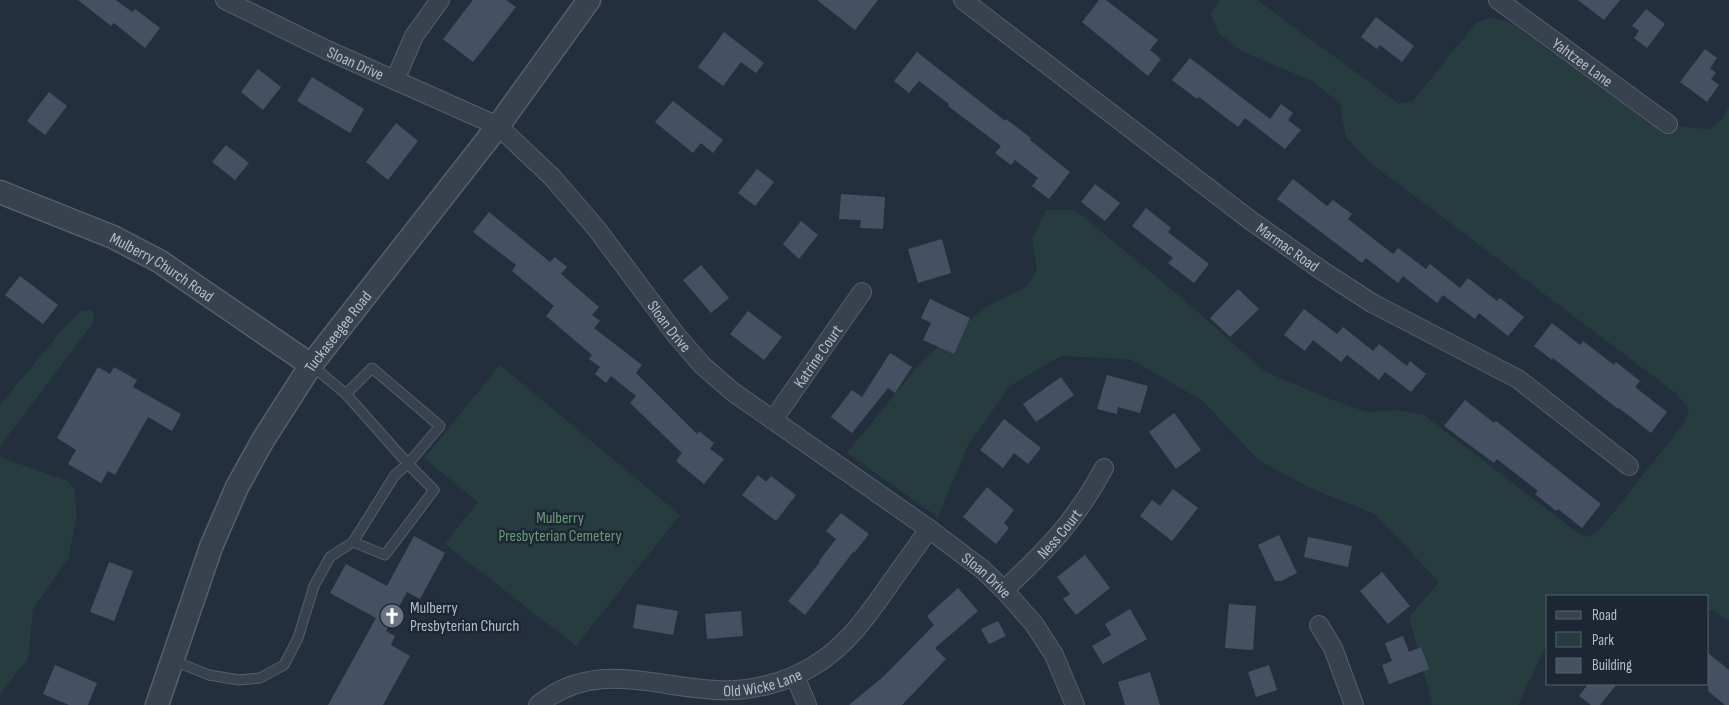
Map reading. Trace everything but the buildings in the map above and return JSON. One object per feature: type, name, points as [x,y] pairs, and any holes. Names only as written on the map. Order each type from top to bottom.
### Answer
[{"type":"street","name":"Sloan Drive","points":[[227,0],[327,50],[498,126],[552,177],[596,228],[676,335],[702,365],[733,392],[982,569],[1004,590],[1034,624],[1054,655],[1075,705]]},
{"type":"street","points":[[395,80],[414,36],[440,0]]},
{"type":"street","name":"Tuckaseegee Road","points":[[157,705],[211,547],[237,487],[263,440],[311,364],[498,126],[589,0]]},
{"type":"street","name":"Marmac Road","points":[[963,0],[1250,220],[1317,267],[1372,303],[1518,379],[1629,466]]},
{"type":"street","name":"Yahtzee Lane","points":[[1498,0],[1668,124]]},
{"type":"street","name":"Mulberry Church Road","points":[[0,192],[113,237],[159,261],[311,364]]},
{"type":"street","name":"Katrine Court","points":[[773,420],[862,292]]},
{"type":"street","name":"Ness Court","points":[[1004,590],[1053,544],[1077,513],[1104,468]]},
{"type":"street","name":"Old Wicke Lane","points":[[538,705],[560,690],[584,681],[611,678],[640,679],[719,691],[747,690],[774,684],[795,676],[815,666],[842,646],[860,626],[928,529]]},
{"type":"street","points":[[1318,625],[1333,648],[1354,705]]},
{"type":"street","points":[[795,676],[807,705]]},
{"type":"lane","points":[[311,364],[346,394],[408,464],[434,490],[385,555],[353,542]]},
{"type":"lane","points":[[172,660],[209,675],[239,680],[260,678],[284,665],[298,638],[314,586],[330,557],[353,542],[395,475],[408,464],[440,426],[372,368],[346,394]]},
{"type":"green space","points":[[1220,0],[1257,0],[1399,104],[1412,102],[1477,22],[1490,18],[1508,21],[1653,125],[1709,129],[1723,118],[1729,106],[1729,621],[1714,611],[1709,610],[1709,595],[1546,595],[1546,645],[1518,705],[1433,705],[1409,617],[1439,582],[1375,514],[1310,488],[1258,460],[1203,401],[1130,359],[1061,356],[1010,386],[968,445],[938,517],[847,453],[922,361],[984,308],[1027,286],[1037,270],[1032,239],[1046,210],[1075,210],[1182,298],[1264,371],[1327,398],[1367,412],[1397,410],[1424,415],[1574,530],[1586,537],[1598,532],[1684,423],[1689,409],[1677,394],[1369,162],[1346,137],[1341,105],[1313,81],[1243,52],[1218,33],[1211,13]]},
{"type":"green space","points":[[93,310],[94,320],[86,332],[0,446],[0,405],[67,324],[81,311]]},
{"type":"green space","name":"Mulberry Presbyterian Cemetery","points":[[500,365],[680,515],[576,646],[445,544],[478,502],[424,458]]},
{"type":"green space","points":[[0,457],[68,481],[74,488],[77,516],[68,559],[33,609],[28,660],[0,695]]},
{"type":"place","name":"Mulberry Presbyterian Church","points":[[392,616]]}]
